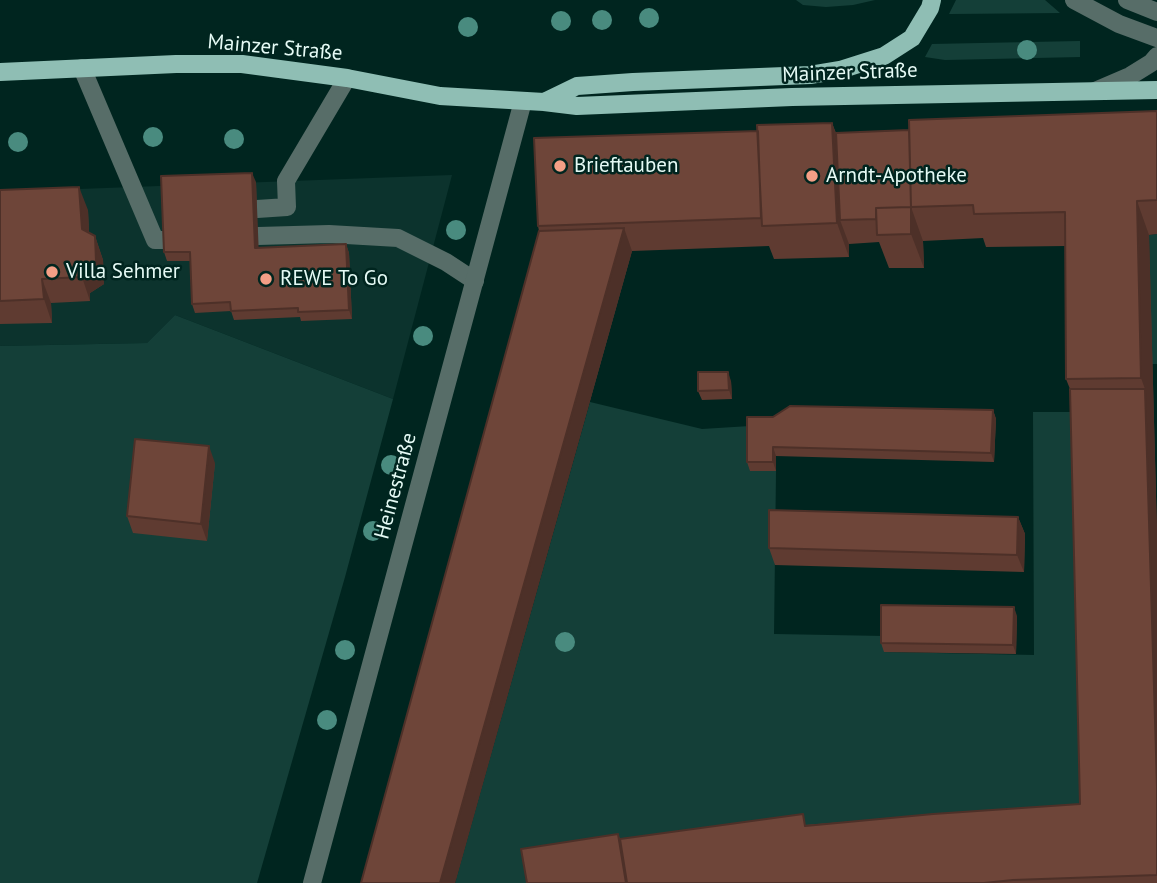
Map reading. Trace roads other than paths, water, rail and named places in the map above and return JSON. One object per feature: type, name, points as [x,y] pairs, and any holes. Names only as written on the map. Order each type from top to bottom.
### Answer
[{"type":"main road","name":"Mainzer Straße","points":[[544,102],[577,86],[810,75],[840,70],[884,56],[912,38],[932,0]]},
{"type":"main road","name":"Mainzer Straße","points":[[0,72],[176,64],[242,64],[347,78],[440,96],[577,106],[792,97],[1157,90]]},
{"type":"street","points":[[1074,0],[1119,24],[1157,38]]},
{"type":"street","points":[[1128,0],[1157,12]]},
{"type":"street","points":[[1095,91],[1130,76],[1157,56]]},
{"type":"street","points":[[82,68],[155,240],[166,240]]},
{"type":"street","points":[[289,235],[286,181],[347,78]]},
{"type":"street","name":"Heinestraße","points":[[312,883],[523,101]]},
{"type":"street","points":[[257,209],[287,207]]},
{"type":"street","points":[[145,212],[165,211]]},
{"type":"street","points":[[258,236],[329,233],[398,238],[446,262],[475,281]]},
{"type":"place","name":"Brieftauben","points":[[560,166]]},
{"type":"place","name":"Arndt-Apotheke","points":[[812,176]]},
{"type":"place","name":"Villa Sehmer","points":[[52,272]]},
{"type":"place","name":"REWE To Go","points":[[266,279]]}]
